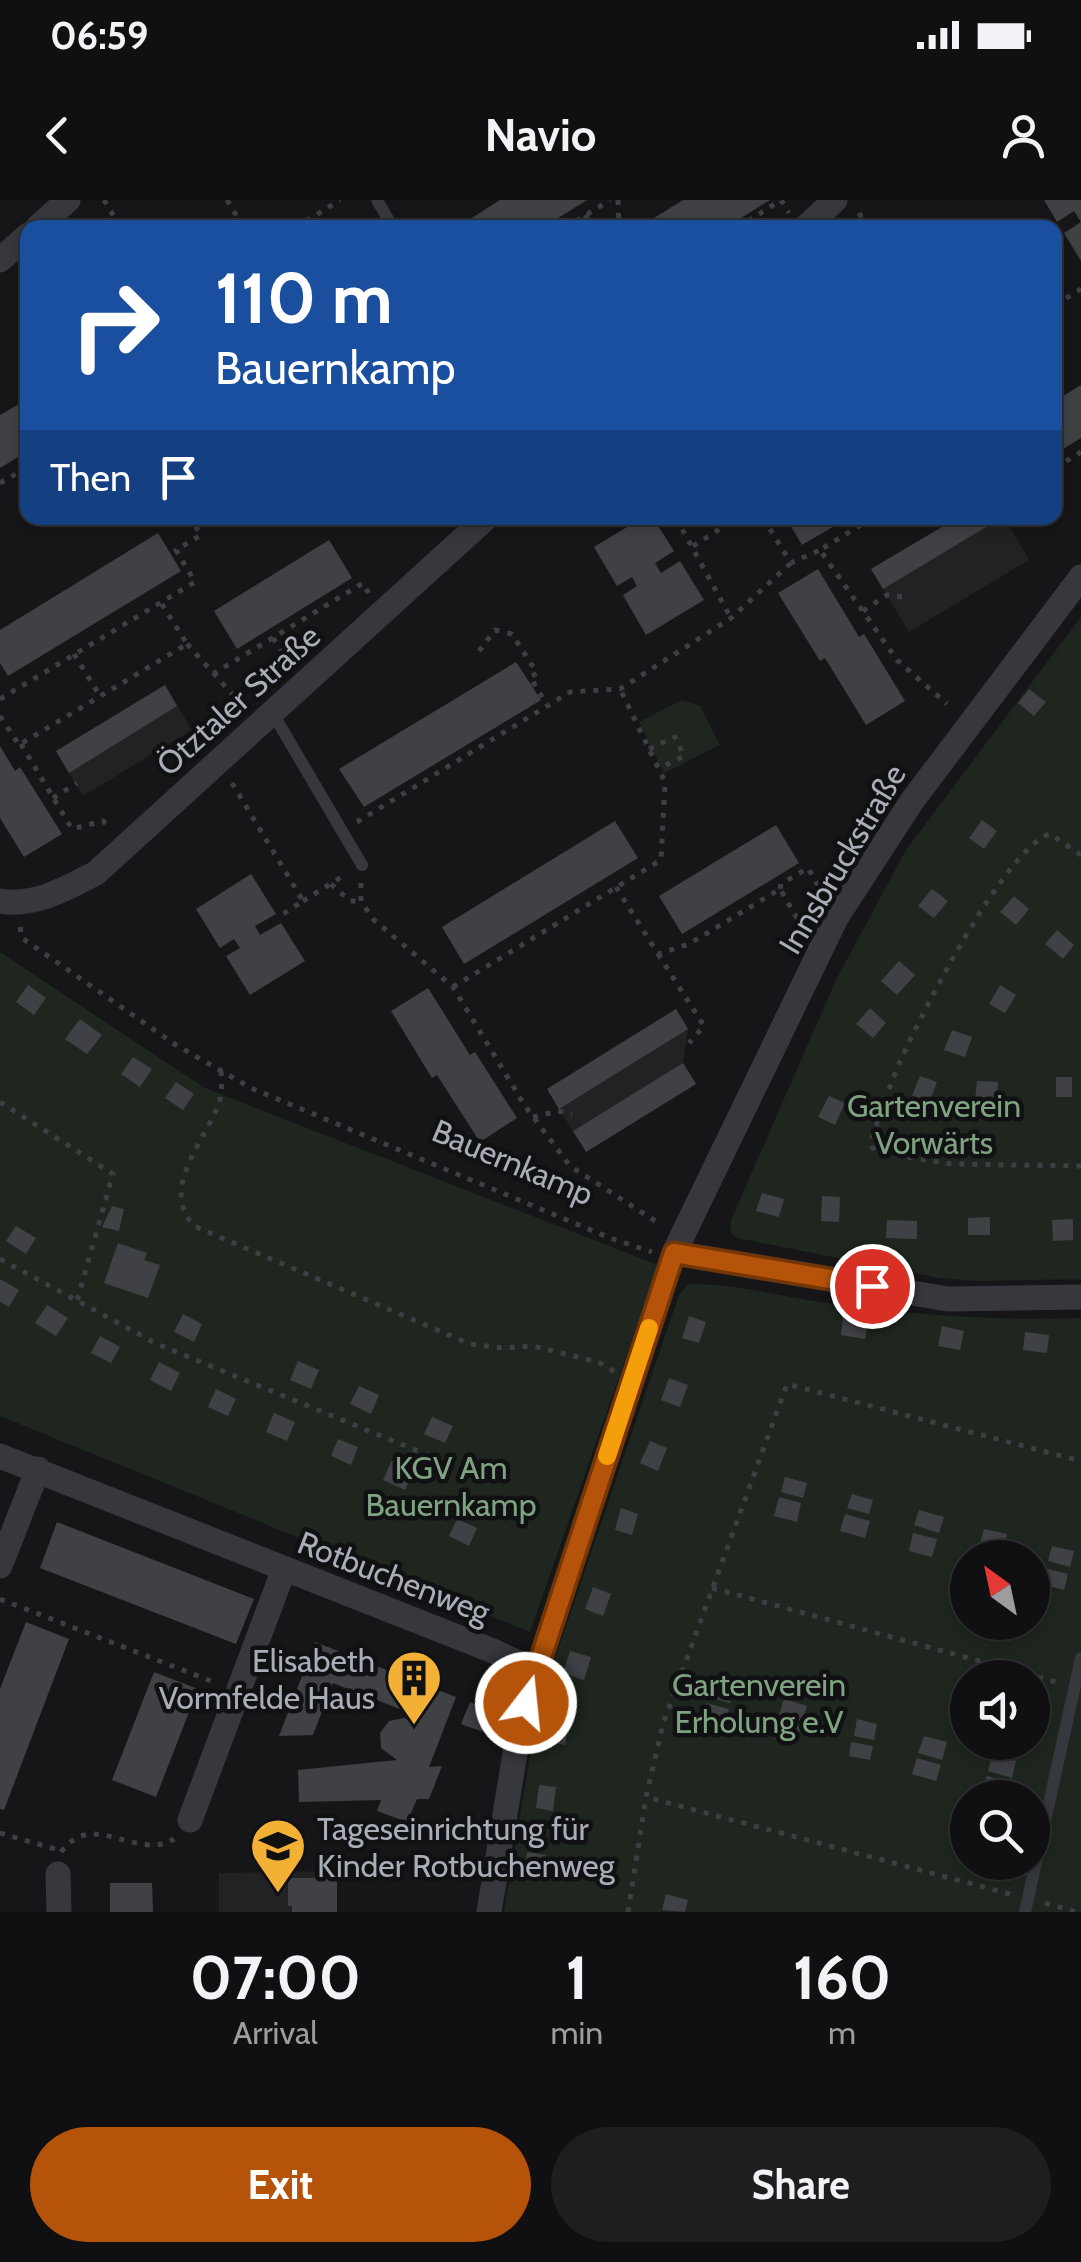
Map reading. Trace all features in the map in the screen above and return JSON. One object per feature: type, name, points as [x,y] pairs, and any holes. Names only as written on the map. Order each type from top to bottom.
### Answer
[{"type":"street","points":[[45,220],[68,200]]},
{"type":"street","points":[[804,220],[846,205]]},
{"type":"street","points":[[0,260],[20,243]]},
{"type":"street","name":"Ötztaler Straße","points":[[9,902],[56,894],[96,873],[478,525]]},
{"type":"street","name":"Innsbruckstraße","points":[[674,1253],[836,918],[912,800],[1081,577]]},
{"type":"street","points":[[674,1253],[948,1299],[1081,1297]]},
{"type":"street","name":"Rotbuchenweg","points":[[0,1456],[493,1650],[534,1671]]},
{"type":"street","points":[[0,1566],[38,1469]]},
{"type":"street","points":[[190,1820],[284,1569]]},
{"type":"street","points":[[489,1912],[518,1735],[534,1671]]},
{"type":"street","points":[[58,1874],[58,1912]]},
{"type":"lane","points":[[377,200],[388,219]]},
{"type":"lane","points":[[272,712],[362,865]]},
{"type":"lane","points":[[534,1671],[674,1253]]},
{"type":"lane","points":[[1027,1906],[1081,1658]]},
{"type":"path","points":[[308,220],[340,200]]},
{"type":"path","points":[[577,220],[610,200]]},
{"type":"path","points":[[750,219],[782,200],[797,220]]},
{"type":"path","points":[[585,215],[588,220]]},
{"type":"path","points":[[0,699],[195,582],[176,550],[200,535],[194,525]]},
{"type":"path","points":[[680,525],[731,618]]},
{"type":"path","points":[[693,546],[726,525]]},
{"type":"path","points":[[767,525],[791,564]]},
{"type":"path","points":[[342,831],[570,692],[620,689],[731,618],[791,564],[861,525]]},
{"type":"path","points":[[820,550],[901,665],[947,704]]},
{"type":"path","points":[[213,674],[363,584],[371,597]]},
{"type":"path","points":[[863,611],[887,595],[902,597]]},
{"type":"path","points":[[161,603],[187,644],[234,696]]},
{"type":"path","points":[[331,603],[337,613]]},
{"type":"path","points":[[479,652],[495,630],[512,634],[537,674],[530,677],[548,706]]},
{"type":"path","points":[[274,638],[289,662]]},
{"type":"path","points":[[21,744],[187,644]]},
{"type":"path","points":[[74,654],[100,696]]},
{"type":"path","points":[[453,987],[660,860],[665,782],[620,689]]},
{"type":"path","points":[[0,716],[72,829],[103,821],[113,831]]},
{"type":"path","points":[[649,749],[675,737],[684,756],[659,768]]},
{"type":"path","points":[[230,780],[304,901]]},
{"type":"path","points":[[53,798],[77,783]]},
{"type":"path","points":[[1081,855],[1050,834],[1042,836],[1014,866],[982,910],[939,984],[901,1059],[872,1137],[872,1146],[880,1153],[952,1164],[1081,1166]]},
{"type":"path","points":[[280,916],[362,865]]},
{"type":"path","points":[[362,865],[361,901],[373,919],[453,987],[534,1117],[570,1166],[660,1224]]},
{"type":"path","points":[[658,954],[689,944],[808,868],[820,889]]},
{"type":"path","points":[[331,884],[350,901],[361,901]]},
{"type":"path","points":[[616,887],[704,1026],[690,1043]]},
{"type":"path","points":[[780,888],[801,924]]},
{"type":"path","name":"Bauernkamp","points":[[9,902],[22,938],[117,1006],[252,1088],[610,1238],[648,1252],[674,1253]]},
{"type":"path","points":[[222,1071],[219,1101],[179,1193],[183,1215],[194,1226],[470,1344],[533,1346],[598,1362],[632,1381]]},
{"type":"path","points":[[0,1102],[113,1174],[77,1301]]},
{"type":"path","points":[[534,1117],[558,1110],[572,1114]]},
{"type":"path","points":[[0,1259],[157,1344],[446,1464]]},
{"type":"path","points":[[628,1912],[658,1740],[787,1384],[1081,1461]]},
{"type":"path","points":[[712,1588],[1074,1687]]},
{"type":"path","points":[[0,1599],[238,1692]]},
{"type":"path","points":[[646,1797],[1027,1906],[1076,1912]]},
{"type":"path","points":[[58,1874],[61,1852],[81,1835],[102,1832],[156,1847],[170,1842],[190,1820]]},
{"type":"path","points":[[0,1834],[51,1847]]},
{"type":"shaded area","points":[[945,525],[1009,525],[1029,560],[909,632],[871,569]]},
{"type":"shaded area","points":[[165,685],[192,730],[83,796],[56,751]]},
{"type":"shaded area","points":[[676,1009],[688,1029],[683,1063],[696,1084],[586,1152],[547,1089]]},
{"type":"shaded area","name":"Tageseinrichtung für Kinder Rotbuchenweg","points":[[337,1871],[337,1912],[219,1912],[219,1873]]},
{"type":"green space","name":"Gartenverein Vorwärts","points":[[1081,617],[1081,1279],[940,1278],[737,1238],[730,1232],[731,1220],[836,980],[906,850]]},
{"type":"green space","points":[[682,700],[700,706],[720,745],[664,773],[639,722]]},
{"type":"green space","name":"KGV Am Bauernkamp","points":[[0,952],[205,1088],[658,1265],[530,1632],[0,1416]]},
{"type":"green space","name":"Gartenverein Erholung e.V","points":[[689,1284],[926,1314],[1081,1318],[1081,1912],[504,1912],[533,1738],[550,1673],[679,1295]]},
{"type":"building","points":[[500,200],[587,200],[555,220],[469,220]]},
{"type":"building","points":[[683,200],[770,200],[738,220],[651,220]]},
{"type":"building","points":[[1044,200],[1081,200],[1081,222],[1074,211],[1056,220]]},
{"type":"building","points":[[1081,222],[1081,261],[1064,233]]},
{"type":"building","points":[[1081,385],[1081,438],[1062,450],[1062,397]]},
{"type":"building","points":[[20,404],[20,456],[0,468],[0,415]]},
{"type":"building","points":[[630,525],[657,525],[674,551],[655,563],[661,573],[680,561],[704,600],[646,635],[623,595],[637,586],[632,577],[617,586],[594,547]]},
{"type":"building","points":[[790,525],[836,525],[802,545]]},
{"type":"building","points":[[945,525],[989,525],[883,589],[871,569]]},
{"type":"building","points":[[158,533],[181,571],[8,676],[0,663],[0,630]]},
{"type":"building","points":[[329,540],[352,578],[237,649],[214,611]]},
{"type":"building","points":[[818,569],[859,637],[864,634],[905,701],[866,725],[825,658],[820,661],[778,593]]},
{"type":"building","points":[[516,662],[541,700],[364,807],[339,769]]},
{"type":"building","points":[[165,685],[177,706],[69,773],[56,751]]},
{"type":"building","points":[[1029,689],[1046,702],[1034,716],[1018,703]]},
{"type":"building","points":[[0,746],[15,771],[20,767],[62,834],[24,857],[0,818]]},
{"type":"building","points":[[982,820],[997,831],[984,849],[969,838]]},
{"type":"building","points":[[615,821],[638,858],[464,964],[442,927]]},
{"type":"building","points":[[776,825],[799,863],[682,934],[659,896]]},
{"type":"building","points":[[251,874],[276,914],[255,926],[260,935],[281,923],[305,961],[250,995],[226,956],[240,948],[234,939],[220,948],[196,909]]},
{"type":"building","points":[[932,889],[948,901],[934,918],[918,906]]},
{"type":"building","points":[[1014,896],[1029,909],[1016,925],[1000,912]]},
{"type":"building","points":[[1057,930],[1074,945],[1063,959],[1045,944]]},
{"type":"building","points":[[899,961],[915,975],[897,995],[881,981]]},
{"type":"building","points":[[28,985],[46,998],[34,1015],[16,1002]]},
{"type":"building","points":[[1000,985],[1016,995],[1005,1013],[989,1004]]},
{"type":"building","points":[[428,988],[470,1055],[475,1052],[517,1118],[480,1142],[437,1075],[432,1078],[391,1011]]},
{"type":"building","points":[[870,1008],[886,1023],[873,1038],[856,1024]]},
{"type":"building","points":[[676,1009],[688,1029],[559,1109],[547,1089]]},
{"type":"building","points":[[80,1019],[102,1035],[87,1054],[65,1039]]},
{"type":"building","points":[[952,1030],[972,1037],[965,1057],[944,1050]]},
{"type":"building","points":[[133,1057],[152,1069],[140,1087],[121,1074]]},
{"type":"building","points":[[683,1063],[696,1084],[586,1152],[573,1131]]},
{"type":"building","points":[[920,1076],[937,1082],[929,1103],[912,1096]]},
{"type":"building","points":[[1056,1077],[1072,1077],[1072,1097],[1056,1097]]},
{"type":"building","points":[[977,1081],[998,1082],[996,1112],[974,1110]]},
{"type":"building","points":[[176,1082],[194,1094],[183,1110],[165,1098]]},
{"type":"building","points":[[829,1096],[845,1103],[835,1125],[818,1117]]},
{"type":"building","points":[[762,1193],[784,1199],[779,1217],[756,1211]]},
{"type":"building","points":[[822,1196],[840,1197],[839,1222],[821,1221]]},
{"type":"building","points":[[112,1206],[124,1209],[119,1231],[102,1227]]},
{"type":"building","points":[[990,1217],[990,1235],[968,1235],[968,1218]]},
{"type":"building","points":[[1073,1219],[1073,1240],[1053,1241],[1052,1220]]},
{"type":"building","points":[[887,1220],[917,1221],[917,1239],[886,1238]]},
{"type":"building","points":[[16,1226],[36,1238],[26,1254],[6,1241]]},
{"type":"building","points":[[118,1243],[147,1253],[144,1260],[160,1265],[148,1298],[104,1283]]},
{"type":"building","points":[[0,1279],[19,1290],[9,1307],[0,1302]]},
{"type":"building","points":[[47,1305],[68,1318],[56,1336],[35,1323]]},
{"type":"building","points":[[183,1314],[202,1324],[194,1342],[174,1332]]},
{"type":"building","points":[[689,1316],[706,1322],[699,1343],[682,1338]]},
{"type":"building","points":[[843,1317],[868,1320],[865,1339],[841,1335]]},
{"type":"building","points":[[942,1326],[964,1331],[960,1350],[938,1346]]},
{"type":"building","points":[[1025,1332],[1049,1335],[1047,1353],[1023,1350]]},
{"type":"building","points":[[100,1336],[120,1347],[111,1363],[91,1353]]},
{"type":"building","points":[[298,1361],[319,1370],[311,1389],[290,1380]]},
{"type":"building","points":[[159,1362],[180,1373],[171,1391],[150,1380]]},
{"type":"building","points":[[669,1378],[688,1385],[680,1407],[661,1400]]},
{"type":"building","points":[[359,1386],[379,1395],[371,1414],[350,1404]]},
{"type":"building","points":[[216,1389],[236,1399],[228,1416],[208,1407]]},
{"type":"building","points":[[274,1413],[295,1422],[287,1441],[266,1432]]},
{"type":"building","points":[[432,1417],[453,1426],[445,1443],[424,1434]]},
{"type":"building","points":[[338,1439],[358,1447],[351,1465],[331,1456]]},
{"type":"building","points":[[650,1441],[667,1448],[658,1471],[640,1463]]},
{"type":"building","points":[[392,1460],[414,1470],[405,1490],[383,1480]]},
{"type":"building","points":[[785,1477],[807,1483],[803,1498],[781,1492]]},
{"type":"building","points":[[852,1494],[873,1500],[869,1514],[847,1508]]},
{"type":"building","points":[[779,1497],[801,1503],[797,1522],[774,1516]]},
{"type":"building","points":[[621,1508],[638,1514],[632,1535],[615,1530]]},
{"type":"building","points":[[919,1510],[944,1517],[939,1533],[914,1525]]},
{"type":"building","points":[[845,1514],[870,1521],[865,1538],[840,1531]]},
{"type":"building","points":[[457,1519],[477,1528],[469,1546],[449,1536]]},
{"type":"building","points":[[57,1522],[254,1599],[236,1644],[40,1568]]},
{"type":"building","points":[[984,1529],[1007,1534],[1005,1540],[981,1540]]},
{"type":"building","points":[[913,1533],[937,1539],[932,1557],[909,1551]]},
{"type":"building","points":[[1052,1546],[1074,1551],[1070,1567],[1050,1562]]},
{"type":"building","points":[[1050,1569],[1068,1574],[1064,1590],[1050,1586]]},
{"type":"building","points":[[593,1587],[611,1594],[603,1616],[585,1609]]},
{"type":"building","points":[[26,1622],[69,1639],[4,1810],[0,1809],[0,1689]]},
{"type":"building","name":"Elisabeth Vormfelde Haus","points":[[315,1642],[456,1697],[429,1767],[442,1766],[429,1799],[417,1799],[407,1822],[377,1811],[381,1800],[299,1802],[298,1770],[397,1760],[381,1748],[380,1733],[389,1721],[412,1721],[415,1715],[333,1683],[313,1735],[279,1736]]},
{"type":"building","points":[[570,1651],[591,1657],[584,1680],[563,1673]]},
{"type":"building","points":[[154,1672],[198,1689],[156,1797],[112,1780]]},
{"type":"building","points":[[713,1680],[734,1687],[730,1703],[708,1697]]},
{"type":"building","points":[[784,1699],[807,1706],[802,1722],[779,1715]]},
{"type":"building","points":[[470,1702],[491,1711],[483,1732],[461,1724]]},
{"type":"building","points":[[706,1703],[729,1709],[725,1725],[702,1719]]},
{"type":"building","points":[[553,1719],[569,1723],[565,1745],[548,1741]]},
{"type":"building","points":[[857,1719],[877,1724],[874,1740],[854,1736]]},
{"type":"building","points":[[777,1721],[801,1726],[796,1744],[774,1738]]},
{"type":"building","points":[[924,1736],[947,1742],[942,1760],[918,1753]]},
{"type":"building","points":[[851,1742],[873,1746],[870,1760],[849,1756]]},
{"type":"building","points":[[917,1758],[941,1765],[936,1781],[912,1774]]},
{"type":"building","points":[[991,1760],[1016,1761],[1012,1778],[988,1771]]},
{"type":"building","points":[[539,1785],[556,1787],[553,1811],[536,1808]]},
{"type":"building","points":[[527,1852],[546,1855],[543,1878],[524,1875]]},
{"type":"building","points":[[337,1878],[337,1912],[292,1912],[292,1906],[288,1906],[288,1880]]},
{"type":"building","points":[[110,1883],[152,1883],[153,1912],[110,1912]]},
{"type":"building","points":[[666,1894],[688,1900],[685,1912],[662,1910]]},
{"type":"slow traffic","points":[[607,1456],[649,1328]]},
{"type":"place","name":"Elisabeth Vormfelde Haus","points":[[414,1727]]},
{"type":"place","name":"Tageseinrichtung für Kinder Rotbuchenweg","points":[[278,1895]]},
{"type":"route","points":[[526,1703],[674,1253],[872,1286]]}]
